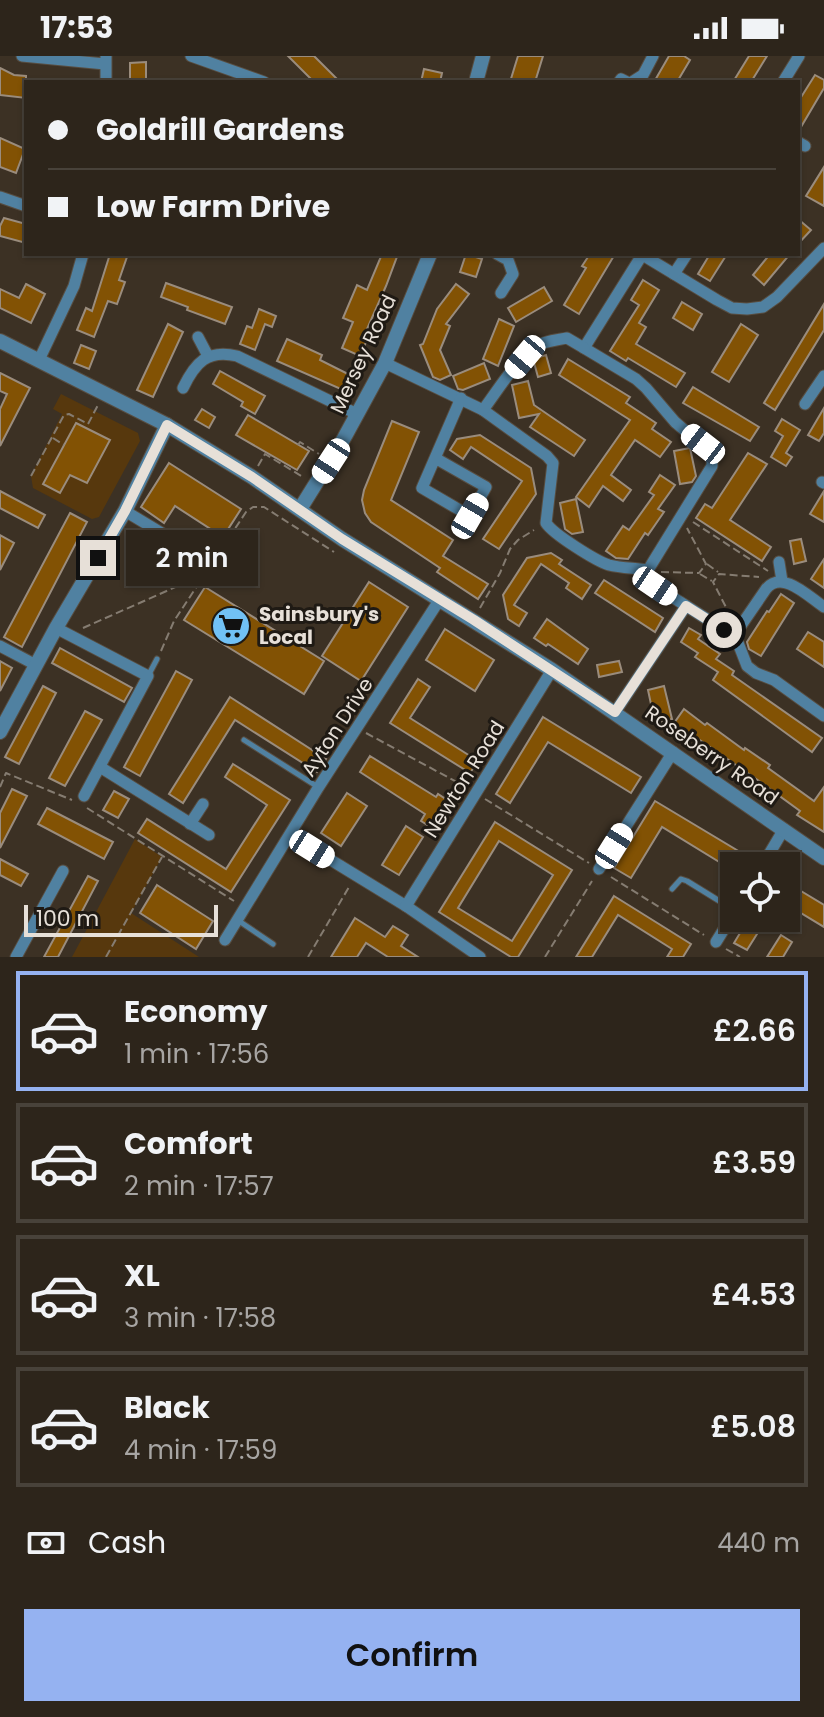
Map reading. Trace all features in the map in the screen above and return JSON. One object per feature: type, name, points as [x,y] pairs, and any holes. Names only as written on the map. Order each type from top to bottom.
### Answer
[{"type":"street","points":[[22,56],[106,60]]},
{"type":"street","points":[[191,56],[258,80]]},
{"type":"street","points":[[477,80],[483,56]]},
{"type":"street","points":[[633,80],[643,75],[653,56]]},
{"type":"street","points":[[784,80],[799,56]]},
{"type":"street","points":[[0,197],[24,205]]},
{"type":"street","points":[[645,256],[732,308],[747,309],[763,307],[777,297],[824,248]]},
{"type":"street","points":[[39,360],[74,286],[82,256]]},
{"type":"street","name":"Mersey Road","points":[[300,509],[331,461],[385,363],[429,256]]},
{"type":"street","points":[[501,256],[508,260],[513,274],[501,293]]},
{"type":"street","points":[[584,348],[641,256]]},
{"type":"street","points":[[674,274],[686,256]]},
{"type":"street","points":[[198,337],[208,356]]},
{"type":"street","points":[[483,410],[535,347],[567,338],[636,379],[675,422],[709,451],[712,458],[712,466],[648,571],[655,586],[724,630],[735,629],[745,622],[770,583],[782,581],[824,607]]},
{"type":"street","name":"Roseberry Road","points":[[0,341],[167,425],[252,477],[342,539],[552,670],[824,858]]},
{"type":"street","points":[[183,388],[194,368],[208,356],[219,353],[237,356],[357,414]]},
{"type":"street","points":[[385,363],[483,410],[547,456],[553,463],[546,523],[555,533],[602,563],[648,571]]},
{"type":"street","points":[[805,404],[824,376]]},
{"type":"street","points":[[435,458],[486,487],[470,516],[422,488],[435,458],[461,398]]},
{"type":"street","points":[[0,732],[36,665],[61,631],[167,425]]},
{"type":"street","points":[[125,511],[198,555]]},
{"type":"street","points":[[779,562],[782,581]]},
{"type":"street","name":"Ayton Drive","points":[[225,940],[440,599]]},
{"type":"street","points":[[615,712],[686,606]]},
{"type":"street","points":[[735,629],[747,666],[774,680],[824,716]]},
{"type":"street","points":[[61,631],[148,676],[84,796]]},
{"type":"street","points":[[0,646],[36,665]]},
{"type":"street","name":"Newton Road","points":[[406,906],[552,670]]},
{"type":"street","points":[[599,869],[673,752]]},
{"type":"street","points":[[100,767],[209,835]]},
{"type":"street","points":[[190,824],[203,804]]},
{"type":"street","points":[[770,852],[784,829]]},
{"type":"street","points":[[290,835],[406,906],[466,953],[480,957]]},
{"type":"street","points":[[16,957],[63,871]]},
{"type":"street","points":[[716,942],[722,932]]},
{"type":"lane","points":[[148,676],[157,659]]},
{"type":"lane","points":[[244,740],[318,788]]},
{"type":"lane","points":[[672,889],[681,879],[720,902]]},
{"type":"lane","points":[[238,921],[273,944]]},
{"type":"path","points":[[31,476],[66,414],[88,424],[104,393]]},
{"type":"path","points":[[52,438],[64,445]]},
{"type":"path","points":[[298,445],[300,442],[331,461]]},
{"type":"path","points":[[252,477],[265,454],[316,484]]},
{"type":"path","points":[[157,659],[174,621],[246,512],[253,507],[264,507],[334,552],[342,539]]},
{"type":"path","points":[[682,516],[769,572],[762,577],[719,574],[706,564],[682,516]]},
{"type":"path","points":[[474,620],[510,549],[518,540],[546,523]]},
{"type":"path","points":[[699,573],[706,564]]},
{"type":"path","points":[[648,571],[699,573],[713,582],[735,629]]},
{"type":"path","points":[[61,631],[87,627],[207,574]]},
{"type":"path","points":[[713,582],[719,574]]},
{"type":"path","points":[[358,729],[476,793]]},
{"type":"path","points":[[0,787],[6,773],[80,803],[245,908]]},
{"type":"path","points":[[106,957],[162,857]]},
{"type":"path","points":[[545,957],[599,869]]},
{"type":"path","points":[[308,957],[355,876]]},
{"type":"shaded area","points":[[61,394],[138,433],[140,441],[99,517],[92,519],[33,488],[31,476],[62,414],[53,409]]},
{"type":"shaded area","points":[[135,839],[162,857],[131,913],[199,957],[72,957]]},
{"type":"building","points":[[288,56],[314,56],[338,80],[312,80]]},
{"type":"building","points":[[518,56],[543,56],[536,80],[511,80]]},
{"type":"building","points":[[669,56],[684,56],[690,60],[678,80],[655,80]]},
{"type":"building","points":[[749,56],[767,56],[752,80],[734,80]]},
{"type":"building","points":[[146,62],[146,80],[130,80],[130,63]]},
{"type":"building","points":[[0,68],[14,75],[26,76],[24,98],[0,95]]},
{"type":"building","points":[[424,69],[442,73],[440,80],[421,80]]},
{"type":"building","points":[[815,75],[824,80],[824,88],[800,129],[800,99]]},
{"type":"building","points":[[0,138],[24,149],[16,173],[0,167]]},
{"type":"building","points":[[824,167],[824,206],[806,196]]},
{"type":"building","points":[[4,218],[24,223],[24,242],[0,236]]},
{"type":"building","points":[[800,221],[811,230],[800,242]]},
{"type":"building","points":[[109,256],[127,256],[119,280],[125,282],[117,304],[108,301],[94,337],[77,330],[86,308],[92,311]]},
{"type":"building","points":[[381,256],[397,256],[367,329],[371,331],[360,356],[342,348],[353,322],[343,318],[357,285],[367,290]]},
{"type":"building","points":[[465,256],[482,259],[476,277],[460,272]]},
{"type":"building","points":[[589,256],[614,256],[579,314],[564,305],[586,268],[582,266]]},
{"type":"building","points":[[709,256],[726,256],[710,281],[698,274]]},
{"type":"building","points":[[768,256],[788,256],[764,285],[753,275]]},
{"type":"building","points":[[643,280],[659,290],[639,323],[646,327],[636,344],[685,373],[676,387],[628,358],[626,361],[610,351],[639,305],[631,300]]},
{"type":"building","points":[[166,283],[232,307],[225,324],[161,297]]},
{"type":"building","points":[[26,284],[45,294],[31,323],[0,308],[0,289],[19,298]]},
{"type":"building","points":[[456,284],[469,294],[446,324],[450,326],[440,350],[451,375],[440,380],[433,377],[420,345],[437,309]]},
{"type":"building","points":[[544,287],[552,301],[516,322],[508,308]]},
{"type":"building","points":[[682,302],[702,314],[693,330],[673,318]]},
{"type":"building","points":[[824,304],[824,330],[775,410],[764,403]]},
{"type":"building","points":[[259,309],[276,316],[272,327],[265,324],[255,350],[240,344],[247,326],[252,328]]},
{"type":"building","points":[[499,319],[514,326],[498,366],[483,359]]},
{"type":"building","points":[[168,324],[183,332],[153,397],[137,390]]},
{"type":"building","points":[[741,324],[758,335],[729,382],[712,372]]},
{"type":"building","points":[[287,339],[322,355],[320,360],[350,375],[343,390],[277,361]]},
{"type":"building","points":[[81,345],[96,351],[89,369],[74,363]]},
{"type":"building","points":[[546,355],[551,373],[538,377],[533,359]]},
{"type":"building","points":[[568,359],[630,397],[626,403],[656,423],[652,429],[671,442],[660,457],[635,440],[611,475],[631,490],[623,501],[603,486],[589,507],[576,497],[630,420],[559,375]]},
{"type":"building","points":[[484,363],[490,379],[463,390],[458,389],[453,376]]},
{"type":"building","points":[[220,371],[265,396],[255,414],[241,406],[243,402],[213,384]]},
{"type":"building","points":[[0,373],[30,388],[0,446],[0,409],[7,394],[0,391]]},
{"type":"building","points":[[528,381],[534,405],[585,440],[574,456],[530,427],[539,414],[519,418],[512,385]]},
{"type":"building","points":[[693,387],[759,427],[750,441],[683,403]]},
{"type":"building","points":[[824,408],[824,433],[819,441],[808,435]]},
{"type":"building","points":[[202,409],[215,417],[209,428],[195,420]]},
{"type":"building","points":[[248,415],[309,451],[297,470],[236,435]]},
{"type":"building","points":[[782,419],[800,430],[786,453],[792,457],[786,466],[771,457],[783,436],[775,431]]},
{"type":"building","points":[[392,421],[419,432],[391,500],[453,540],[443,556],[488,584],[478,599],[437,572],[440,568],[371,522],[365,513],[362,500],[364,490]]},
{"type":"building","points":[[76,423],[110,440],[87,483],[70,475],[60,493],[43,484]]},
{"type":"building","points":[[480,435],[531,468],[536,494],[499,549],[483,539],[522,481],[471,447],[463,459],[450,450],[457,439]]},
{"type":"building","points":[[690,448],[696,476],[692,482],[680,484],[674,451]]},
{"type":"building","points":[[748,453],[767,464],[730,520],[771,547],[762,561],[696,518],[705,504],[712,508]]},
{"type":"building","points":[[169,463],[241,509],[223,537],[175,506],[164,523],[141,507]]},
{"type":"building","points":[[660,475],[675,485],[658,509],[664,512],[628,559],[616,558],[606,551],[623,526],[629,530],[654,495],[649,492]]},
{"type":"building","points":[[0,491],[45,515],[38,528],[0,508]]},
{"type":"building","points":[[824,491],[824,522],[810,514]]},
{"type":"building","points":[[576,499],[583,532],[572,534],[565,529],[560,503]]},
{"type":"building","points":[[70,513],[87,522],[22,647],[4,637]]},
{"type":"building","points":[[0,535],[14,543],[0,570]]},
{"type":"building","points":[[801,539],[806,561],[794,564],[790,541]]},
{"type":"building","points":[[551,553],[562,560],[559,564],[591,585],[582,599],[566,588],[569,583],[541,564],[514,605],[527,613],[519,626],[508,619],[503,595],[527,558]]},
{"type":"building","points":[[824,559],[824,588],[811,579]]},
{"type":"building","points":[[604,580],[663,618],[655,632],[595,593]]},
{"type":"building","points":[[369,582],[408,607],[361,681],[322,656]]},
{"type":"building","points":[[205,587],[324,661],[304,694],[184,620]]},
{"type":"building","points":[[781,594],[794,603],[761,656],[749,649],[747,642]]},
{"type":"building","points":[[547,619],[588,649],[578,664],[534,638]]},
{"type":"building","points":[[689,628],[701,635],[698,639],[720,654],[716,659],[734,671],[732,675],[822,738],[812,752],[713,680],[718,672],[695,657],[698,653],[681,642]]},
{"type":"building","points":[[445,629],[494,660],[475,691],[426,660]]},
{"type":"building","points":[[808,632],[824,642],[824,667],[797,649]]},
{"type":"building","points":[[60,648],[132,688],[124,702],[52,663]]},
{"type":"building","points":[[0,661],[12,668],[0,691]]},
{"type":"building","points":[[619,661],[622,672],[599,677],[597,665]]},
{"type":"building","points":[[176,671],[192,680],[140,776],[124,767]]},
{"type":"building","points":[[418,679],[430,687],[410,718],[478,761],[470,773],[390,723]]},
{"type":"building","points":[[43,686],[56,693],[19,764],[5,757]]},
{"type":"building","points":[[664,686],[672,719],[655,723],[648,690]]},
{"type":"building","points":[[230,697],[326,759],[317,772],[235,720],[183,803],[169,794]]},
{"type":"building","points":[[684,709],[770,765],[768,768],[814,801],[824,787],[824,832],[797,815],[800,811],[759,781],[691,734],[688,737],[672,726]]},
{"type":"building","points":[[85,711],[102,720],[65,786],[49,778]]},
{"type":"building","points":[[543,717],[641,777],[631,793],[548,742],[510,803],[496,794]]},
{"type":"building","points":[[370,756],[436,797],[438,794],[450,802],[434,829],[421,821],[425,814],[360,772]]},
{"type":"building","points":[[233,764],[290,800],[231,892],[138,833],[147,819],[226,869],[267,805],[225,777]]},
{"type":"building","points":[[12,789],[27,796],[0,848],[0,813]]},
{"type":"building","points":[[114,791],[129,799],[118,818],[103,810]]},
{"type":"building","points":[[347,793],[367,806],[341,846],[321,833]]},
{"type":"building","points":[[655,801],[740,852],[720,852],[720,862],[662,827],[631,878],[614,868]]},
{"type":"building","points":[[47,808],[113,842],[104,859],[38,824]]},
{"type":"building","points":[[495,822],[572,870],[518,957],[511,957],[439,912]],"holes":[[[499,841],[553,875],[512,941],[458,908]]]},
{"type":"building","points":[[406,826],[423,837],[399,875],[382,865]]},
{"type":"building","points":[[0,859],[28,874],[21,886],[0,875]]},
{"type":"building","points":[[88,876],[98,881],[58,957],[44,957]]},
{"type":"building","points":[[157,885],[213,921],[196,949],[140,913]]},
{"type":"building","points":[[800,890],[824,905],[824,927],[800,912]]},
{"type":"building","points":[[614,896],[691,944],[683,957],[667,957],[672,949],[618,915],[592,957],[576,957]]},
{"type":"building","points":[[355,918],[385,937],[393,926],[408,935],[401,946],[418,957],[388,957],[366,943],[357,957],[331,957]]},
{"type":"building","points":[[741,932],[758,932],[747,950],[734,943]]},
{"type":"building","points":[[781,935],[792,942],[783,957],[767,957]]},
{"type":"place","name":"Sainsbury's Local","points":[[231,626]]},
{"type":"route","points":[[98,558],[167,425],[615,712],[686,606],[724,630]]}]
